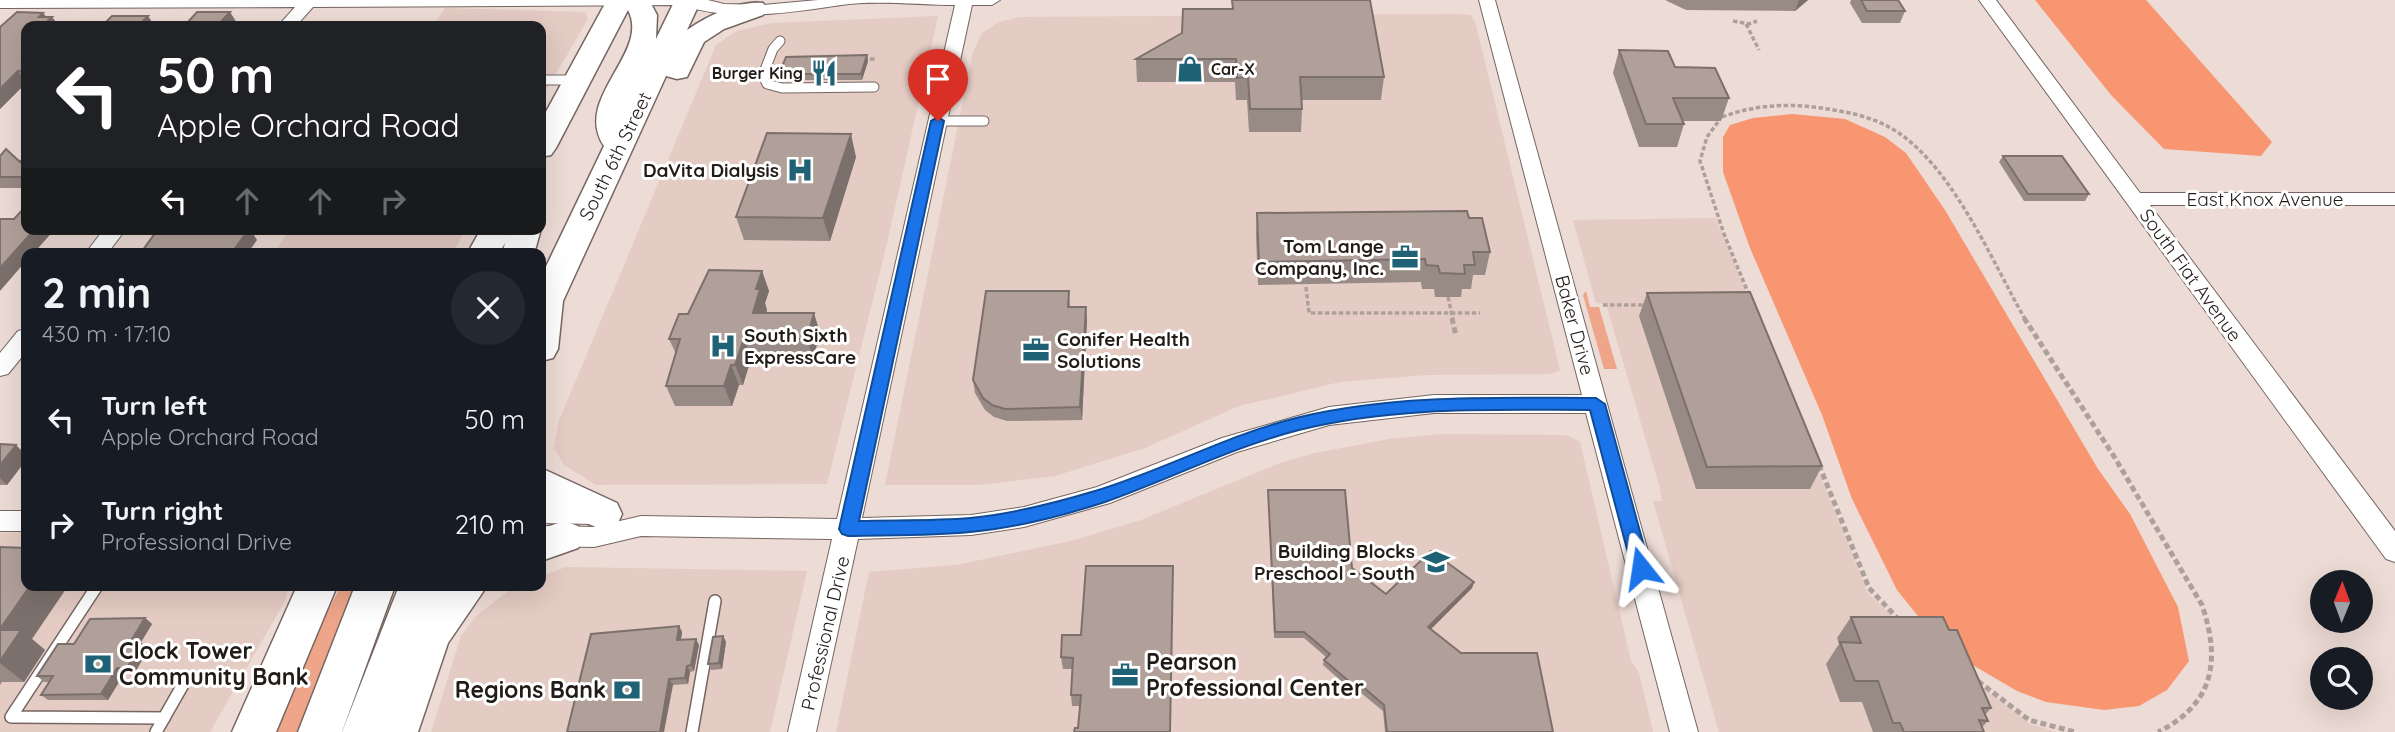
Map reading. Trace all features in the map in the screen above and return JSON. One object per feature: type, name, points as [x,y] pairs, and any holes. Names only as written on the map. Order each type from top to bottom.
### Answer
[{"type":"main road","name":"South 6th Street","points":[[546,300],[689,0]]},
{"type":"main road","points":[[546,140],[578,80],[626,1],[644,9],[647,28],[619,89],[609,122],[619,148]]},
{"type":"main road","points":[[587,214],[629,170],[693,38],[715,23],[754,9]]},
{"type":"main road","points":[[546,487],[603,514]]},
{"type":"main road","points":[[254,732],[315,591]]},
{"type":"main road","points":[[320,732],[372,591]]},
{"type":"main road","points":[[364,732],[417,591]]},
{"type":"main road","points":[[396,732],[424,650],[449,602],[461,591]]},
{"type":"street","points":[[0,3],[689,0],[716,10],[809,8],[835,1],[992,0]]},
{"type":"street","name":"Baker Drive","points":[[1488,0],[1685,732]]},
{"type":"street","name":"South Fiat Avenue","points":[[1987,0],[2395,551]]},
{"type":"street","points":[[291,21],[309,1]]},
{"type":"street","name":"Professional Drive","points":[[802,732],[965,1]]},
{"type":"street","name":"East Knox Avenue","points":[[2135,199],[2395,198]]},
{"type":"street","points":[[0,368],[21,343]]},
{"type":"street","points":[[547,533],[594,537],[641,526],[848,529],[971,525],[1054,510],[1149,479],[1230,445],[1297,424],[1355,412],[1434,404],[1596,404]]},
{"type":"street","points":[[547,533],[603,514],[641,526]]},
{"type":"street","points":[[0,521],[21,521]]},
{"type":"lane","points":[[780,41],[773,49],[763,75],[767,84],[782,88],[874,87]]},
{"type":"lane","points":[[546,80],[578,80]]},
{"type":"lane","points":[[938,121],[984,121]]},
{"type":"lane","points":[[94,591],[11,717],[164,718]]},
{"type":"lane","points":[[692,732],[715,601]]},
{"type":"lane","points":[[156,732],[185,681]]},
{"type":"path","points":[[1733,21],[1746,24],[1757,21]]},
{"type":"path","points":[[1746,24],[1759,50]]},
{"type":"path","points":[[851,59],[877,59]]},
{"type":"path","points":[[1754,305],[1724,234],[1700,161],[1707,137],[1720,119],[1756,108],[1825,106],[1884,124],[1898,132],[1926,156],[1973,226],[2037,341],[2103,438],[2202,605],[2211,628],[2209,677],[2200,702],[2181,721],[2158,732]]},
{"type":"path","points":[[1307,287],[1308,313],[1480,313]]},
{"type":"path","points":[[1448,297],[1455,336]]},
{"type":"path","points":[[1603,304],[1658,305]]},
{"type":"path","points":[[1815,454],[1869,588],[1902,622]]},
{"type":"path","points":[[1977,680],[2029,720],[2075,732]]},
{"type":"shaded area","points":[[2035,0],[2146,0],[2272,142],[2261,156],[2164,149],[2111,95]]},
{"type":"shaded area","points":[[445,8],[585,12],[588,19],[546,90],[546,21],[436,21]]},
{"type":"shaded area","points":[[1471,15],[1476,25],[1560,370],[1551,374],[1427,375],[1340,382],[1239,406],[1145,448],[1055,476],[979,485],[885,485],[973,52],[982,33],[999,22],[1020,17]]},
{"type":"shaded area","points":[[938,16],[887,243],[827,484],[596,485],[564,465],[554,448],[558,423],[716,45],[737,31],[772,23]]},
{"type":"shaded area","points":[[1792,114],[1845,119],[1885,137],[1906,153],[1945,210],[2098,469],[2130,514],[2178,607],[2189,661],[2167,690],[2139,706],[2104,710],[2046,702],[2017,691],[1959,657],[1921,620],[1897,590],[1852,499],[1822,415],[1750,248],[1723,172],[1723,137],[1730,125],[1753,118]]},
{"type":"shaded area","points":[[1716,218],[1868,593],[1902,626],[2030,724],[2057,732],[1719,732],[1653,501],[1662,501],[1660,488],[1606,304],[1596,303],[1573,220]]},
{"type":"shaded area","points":[[286,235],[463,235],[455,248],[277,248]]},
{"type":"shaded area","points":[[1586,291],[1590,307],[1599,307],[1617,369],[1604,369],[1583,295]]},
{"type":"shaded area","points":[[1441,434],[1567,435],[1580,442],[1631,661],[1639,673],[1653,732],[836,732],[869,572],[956,565],[1071,541],[1141,520],[1280,463],[1315,453],[1389,439]]},
{"type":"shaded area","points":[[21,532],[21,591],[287,591],[286,599],[210,732],[0,732],[0,533]]},
{"type":"shaded area","points":[[566,567],[807,571],[770,732],[431,732],[461,636],[477,615],[508,591],[546,591],[546,574]]},
{"type":"shaded area","points":[[338,591],[363,591],[308,732],[276,732],[320,625]]},
{"type":"building","points":[[1232,0],[1370,0],[1384,77],[1300,77],[1302,109],[1250,109],[1248,77],[1237,78],[1236,59],[1136,59],[1182,33],[1183,9],[1233,9]]},
{"type":"building","points":[[1861,0],[1898,0],[1905,11],[1867,11]]},
{"type":"building","points":[[17,12],[43,13],[39,17],[52,17],[48,21],[21,21],[21,71],[0,89],[0,27]]},
{"type":"building","points":[[197,12],[230,12],[222,21],[189,21]]},
{"type":"building","points":[[112,16],[148,16],[143,21],[107,21]]},
{"type":"building","points":[[1619,50],[1668,51],[1675,67],[1715,68],[1729,98],[1673,98],[1684,124],[1646,124]]},
{"type":"building","points":[[867,55],[861,74],[779,74],[786,57]]},
{"type":"building","points":[[767,133],[851,134],[823,218],[736,217]]},
{"type":"building","points":[[6,149],[21,161],[21,177],[0,177],[0,156]]},
{"type":"building","points":[[2003,156],[2062,156],[2089,194],[2028,194]]},
{"type":"building","points":[[21,211],[21,235],[30,235],[0,268],[0,219],[14,219]]},
{"type":"building","points":[[1467,211],[1469,218],[1482,218],[1490,252],[1473,252],[1475,265],[1464,265],[1465,274],[1440,273],[1438,266],[1426,265],[1425,259],[1259,262],[1257,213]]},
{"type":"building","points":[[154,235],[245,235],[235,248],[144,248]]},
{"type":"building","points":[[709,270],[762,271],[753,313],[814,313],[807,339],[744,338],[724,386],[666,386],[680,339],[669,339],[679,314],[688,314]]},
{"type":"building","points":[[986,291],[1069,291],[1068,307],[1086,307],[1080,407],[1005,409],[992,405],[983,398],[973,380]]},
{"type":"building","points":[[1750,292],[1822,466],[1707,467],[1647,293]]},
{"type":"building","points":[[0,444],[16,445],[0,465]]},
{"type":"building","points":[[1268,490],[1345,490],[1352,568],[1386,594],[1431,551],[1474,582],[1428,627],[1461,653],[1537,653],[1553,732],[1387,732],[1384,705],[1362,686],[1358,689],[1324,660],[1330,654],[1304,632],[1275,632]]},
{"type":"building","points":[[0,547],[21,548],[21,591],[27,591],[0,629]]},
{"type":"building","points":[[1086,566],[1173,566],[1170,732],[1074,732],[1075,728],[1078,728],[1081,695],[1071,695],[1073,658],[1061,657],[1062,635],[1081,635]]},
{"type":"building","points":[[1851,617],[1943,617],[1949,630],[1957,630],[1991,708],[1982,708],[1988,721],[1979,720],[1984,732],[1904,732],[1900,723],[1893,723],[1878,681],[1855,681],[1840,642],[1861,643]]},
{"type":"building","points":[[145,618],[129,644],[141,644],[127,668],[117,668],[101,694],[41,695],[53,676],[37,676],[58,644],[74,644],[90,619]]},
{"type":"building","points":[[679,626],[677,640],[696,639],[691,665],[687,666],[685,678],[669,679],[660,732],[567,732],[591,634]]},
{"type":"building","points":[[0,630],[21,630],[0,661]]},
{"type":"building","points":[[723,636],[719,663],[708,664],[713,637]]},
{"type":"place","name":"Car-X","points":[[1190,69]]},
{"type":"place","name":"Burger King","points":[[824,73]]},
{"type":"place","name":"DaVita Dialysis","points":[[800,170]]},
{"type":"place","name":"Tom Lange Company, Inc.","points":[[1405,257]]},
{"type":"place","name":"South Sixth ExpressCare","points":[[723,346]]},
{"type":"place","name":"Conifer Health Solutions","points":[[1036,350]]},
{"type":"place","name":"Building Blocks Preschool - South","points":[[1436,562]]},
{"type":"place","name":"Clock Tower Community Bank","points":[[98,664]]},
{"type":"place","name":"Pearson Professional Center","points":[[1125,675]]},
{"type":"place","name":"Regions Bank","points":[[627,690]]},
{"type":"route","points":[[938,121],[848,529],[971,525],[1054,510],[1149,479],[1230,445],[1329,416],[1434,404],[1596,404],[1641,568]]}]
